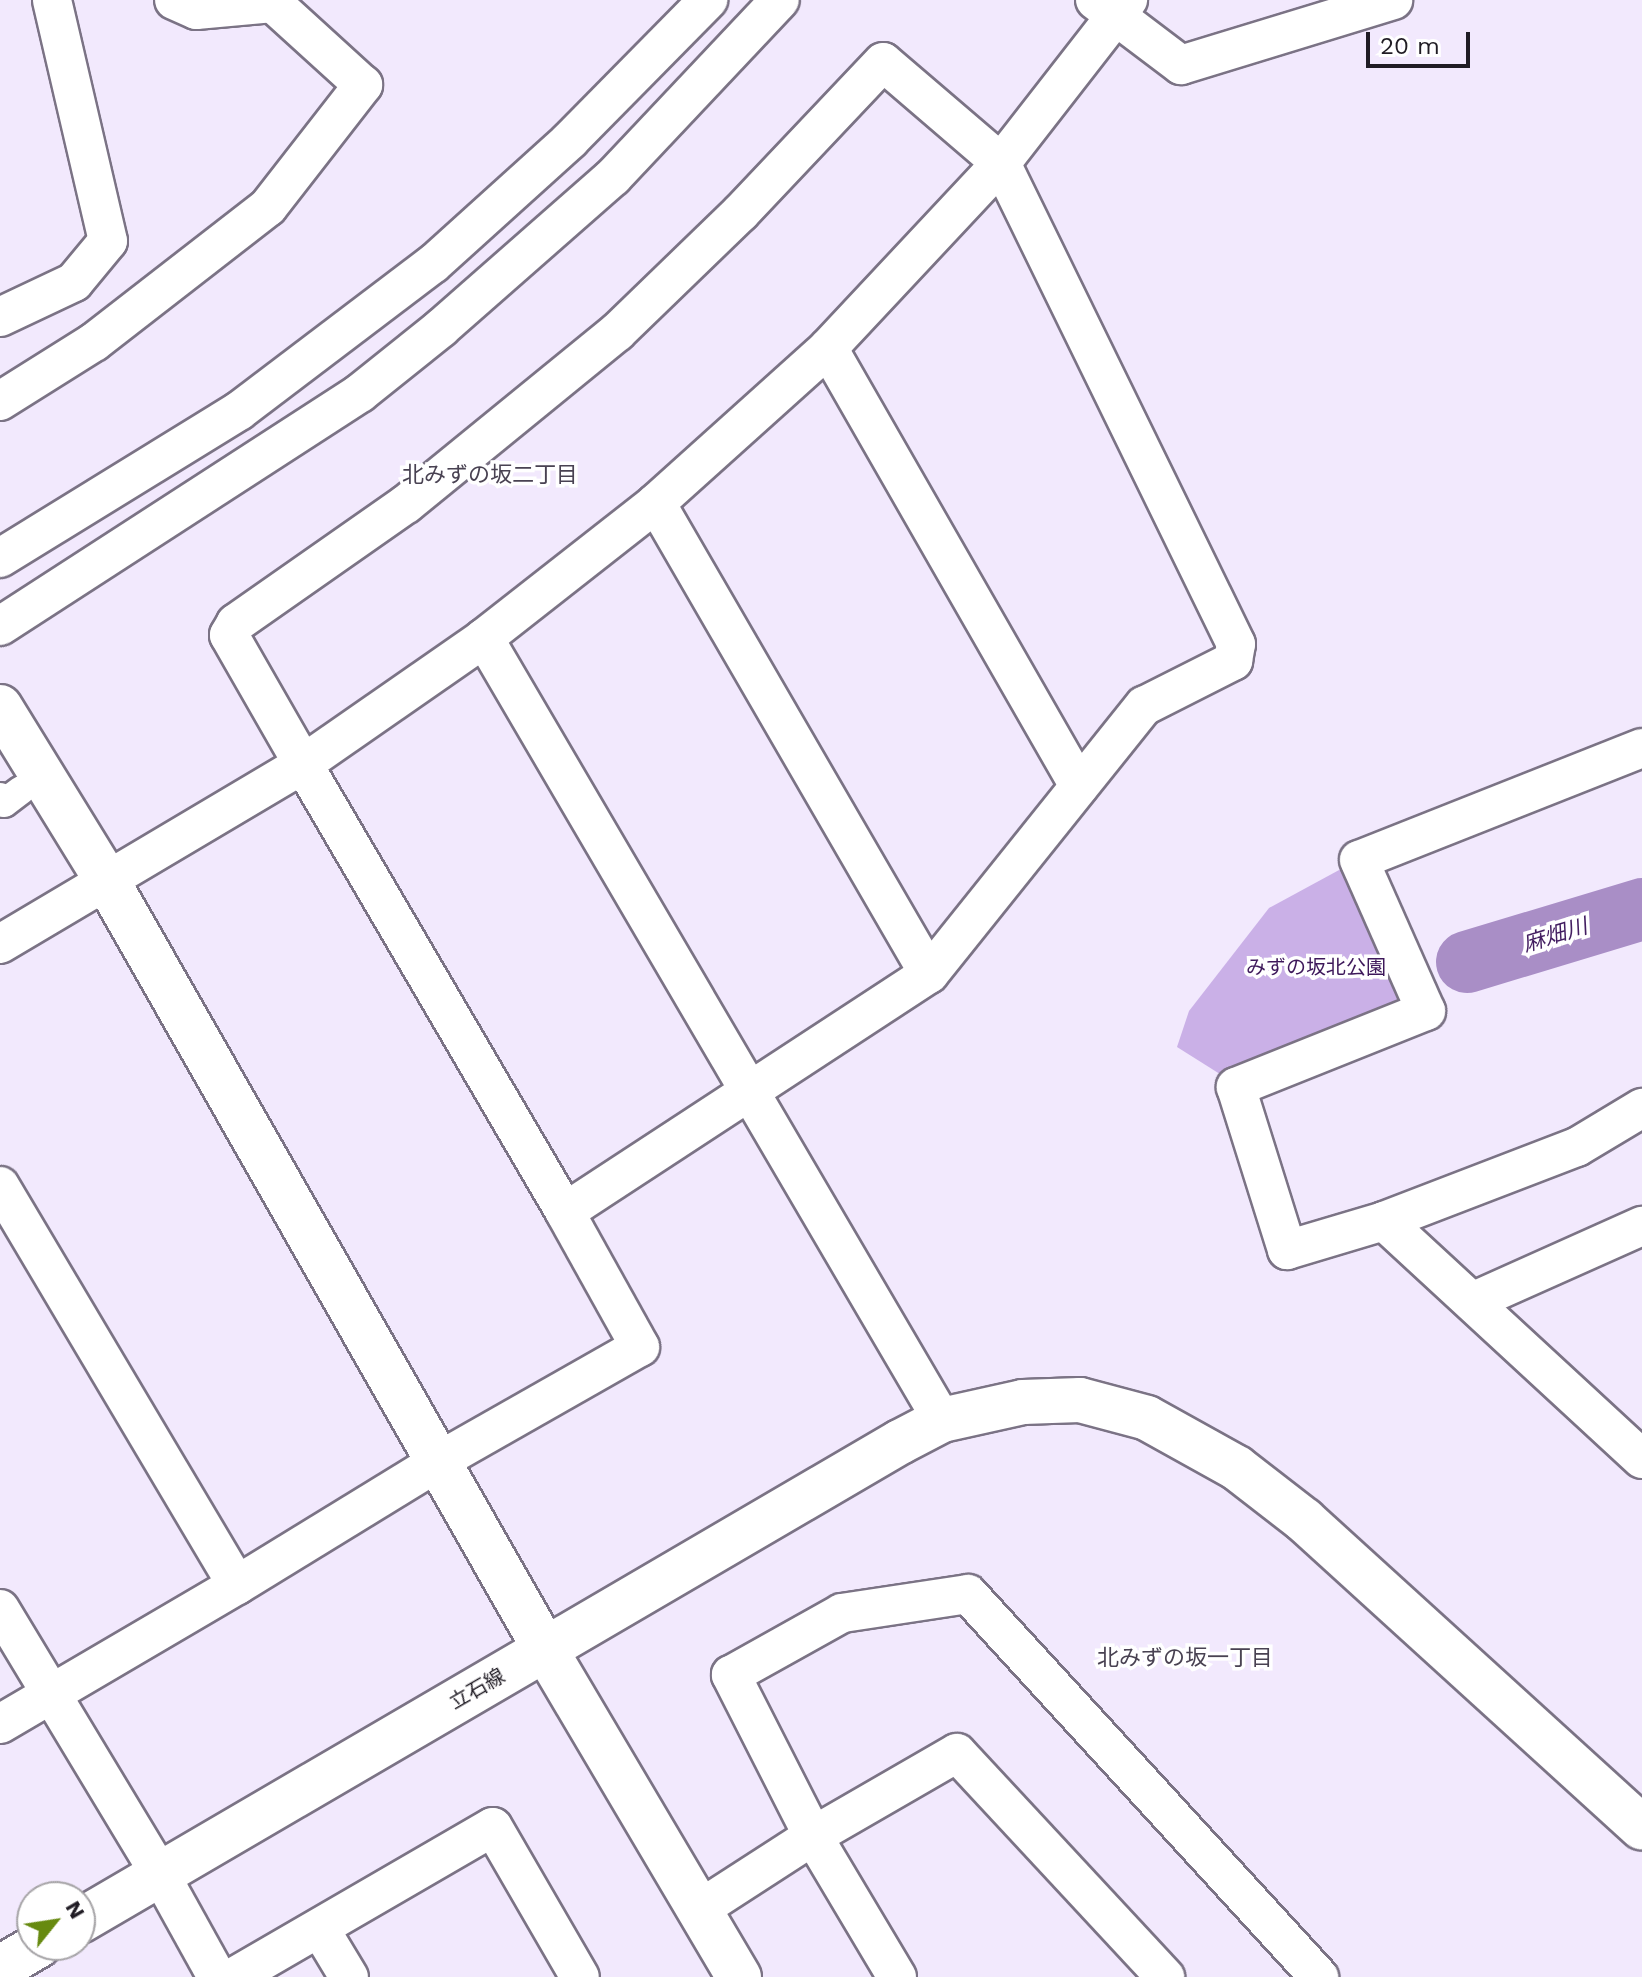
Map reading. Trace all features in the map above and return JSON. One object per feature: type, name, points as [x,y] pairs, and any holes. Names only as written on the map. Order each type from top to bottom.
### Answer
[{"type":"street","points":[[0,317],[74,282],[108,241],[52,0]]},
{"type":"street","points":[[0,401],[94,342],[268,207],[363,85],[273,3],[196,10],[174,0]]},
{"type":"street","points":[[3,551],[239,411],[433,264],[570,140],[708,0]]},
{"type":"street","points":[[0,626],[244,471],[395,365],[613,177],[780,0]]},
{"type":"street","points":[[0,944],[303,764],[484,638],[656,503],[828,348],[1001,163],[1113,6],[1181,65],[1393,0]]},
{"type":"street","points":[[0,1724],[237,1585],[439,1461],[640,1347],[565,1212],[229,635],[236,623],[406,504],[617,332],[740,213],[883,62],[1001,163],[1236,644],[1233,661],[1144,706],[929,974],[565,1212]]},
{"type":"street","points":[[828,348],[1079,786]]},
{"type":"street","points":[[656,503],[929,974]]},
{"type":"street","points":[[484,638],[942,1420]]},
{"type":"street","points":[[0,707],[106,879],[545,1649],[739,1977]]},
{"type":"street","points":[[1642,748],[1359,860],[1426,1011],[1236,1087],[1287,1250],[1384,1221],[1577,1147],[1642,1108]]},
{"type":"street","points":[[0,1186],[237,1585]]},
{"type":"street","points":[[1384,1221],[1642,1459]]},
{"type":"street","points":[[1474,1301],[1642,1226]]},
{"type":"street","name":"立石線","points":[[96,1912],[942,1420],[1023,1402],[1080,1400],[1147,1418],[1237,1468],[1304,1520],[1642,1828]]},
{"type":"street","points":[[897,1977],[813,1836],[731,1675],[842,1613],[968,1594],[1319,1977]]},
{"type":"street","points":[[0,1609],[160,1874],[217,1977]]},
{"type":"street","points":[[700,1909],[813,1836],[957,1753],[1165,1977]]},
{"type":"street","points":[[234,1977],[493,1827],[580,1977]]},
{"type":"street","points":[[320,1929],[349,1977]]},
{"type":"green space","name":"みずの坂北公園","points":[[1352,863],[1415,1006],[1231,1081],[1177,1047],[1189,1011],[1269,908]]},
{"type":"waterway","name":"麻畑川","points":[[1467,962],[1642,909]]},
{"type":"district","name":"北みずの坂二丁目","points":[[490,475]]},
{"type":"district","name":"北みずの坂一丁目","points":[[1185,1658]]}]
